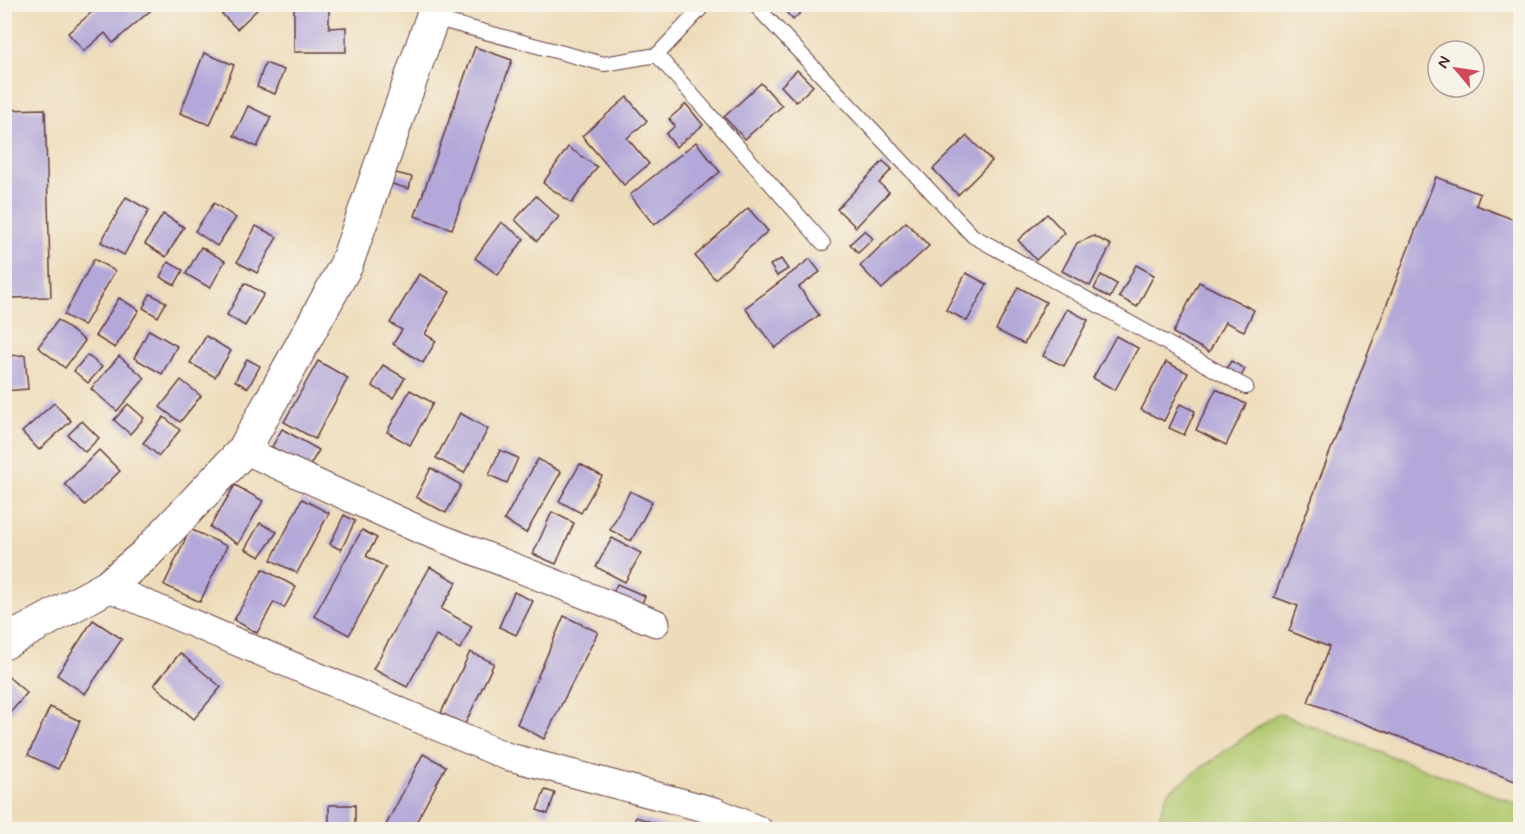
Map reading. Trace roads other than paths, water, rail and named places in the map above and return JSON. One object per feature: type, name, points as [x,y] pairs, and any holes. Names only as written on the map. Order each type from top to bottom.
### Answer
[{"type":"street","points":[[4,643],[107,587],[145,555],[244,450],[345,265],[435,11]]},
{"type":"street","points":[[244,450],[418,529],[656,623]]},
{"type":"street","points":[[107,587],[506,756],[715,811],[759,830]]},
{"type":"lane","points":[[435,11],[604,64],[657,55],[705,4]]},
{"type":"lane","points":[[754,4],[973,236],[1246,387]]},
{"type":"lane","points":[[657,55],[823,243]]}]
